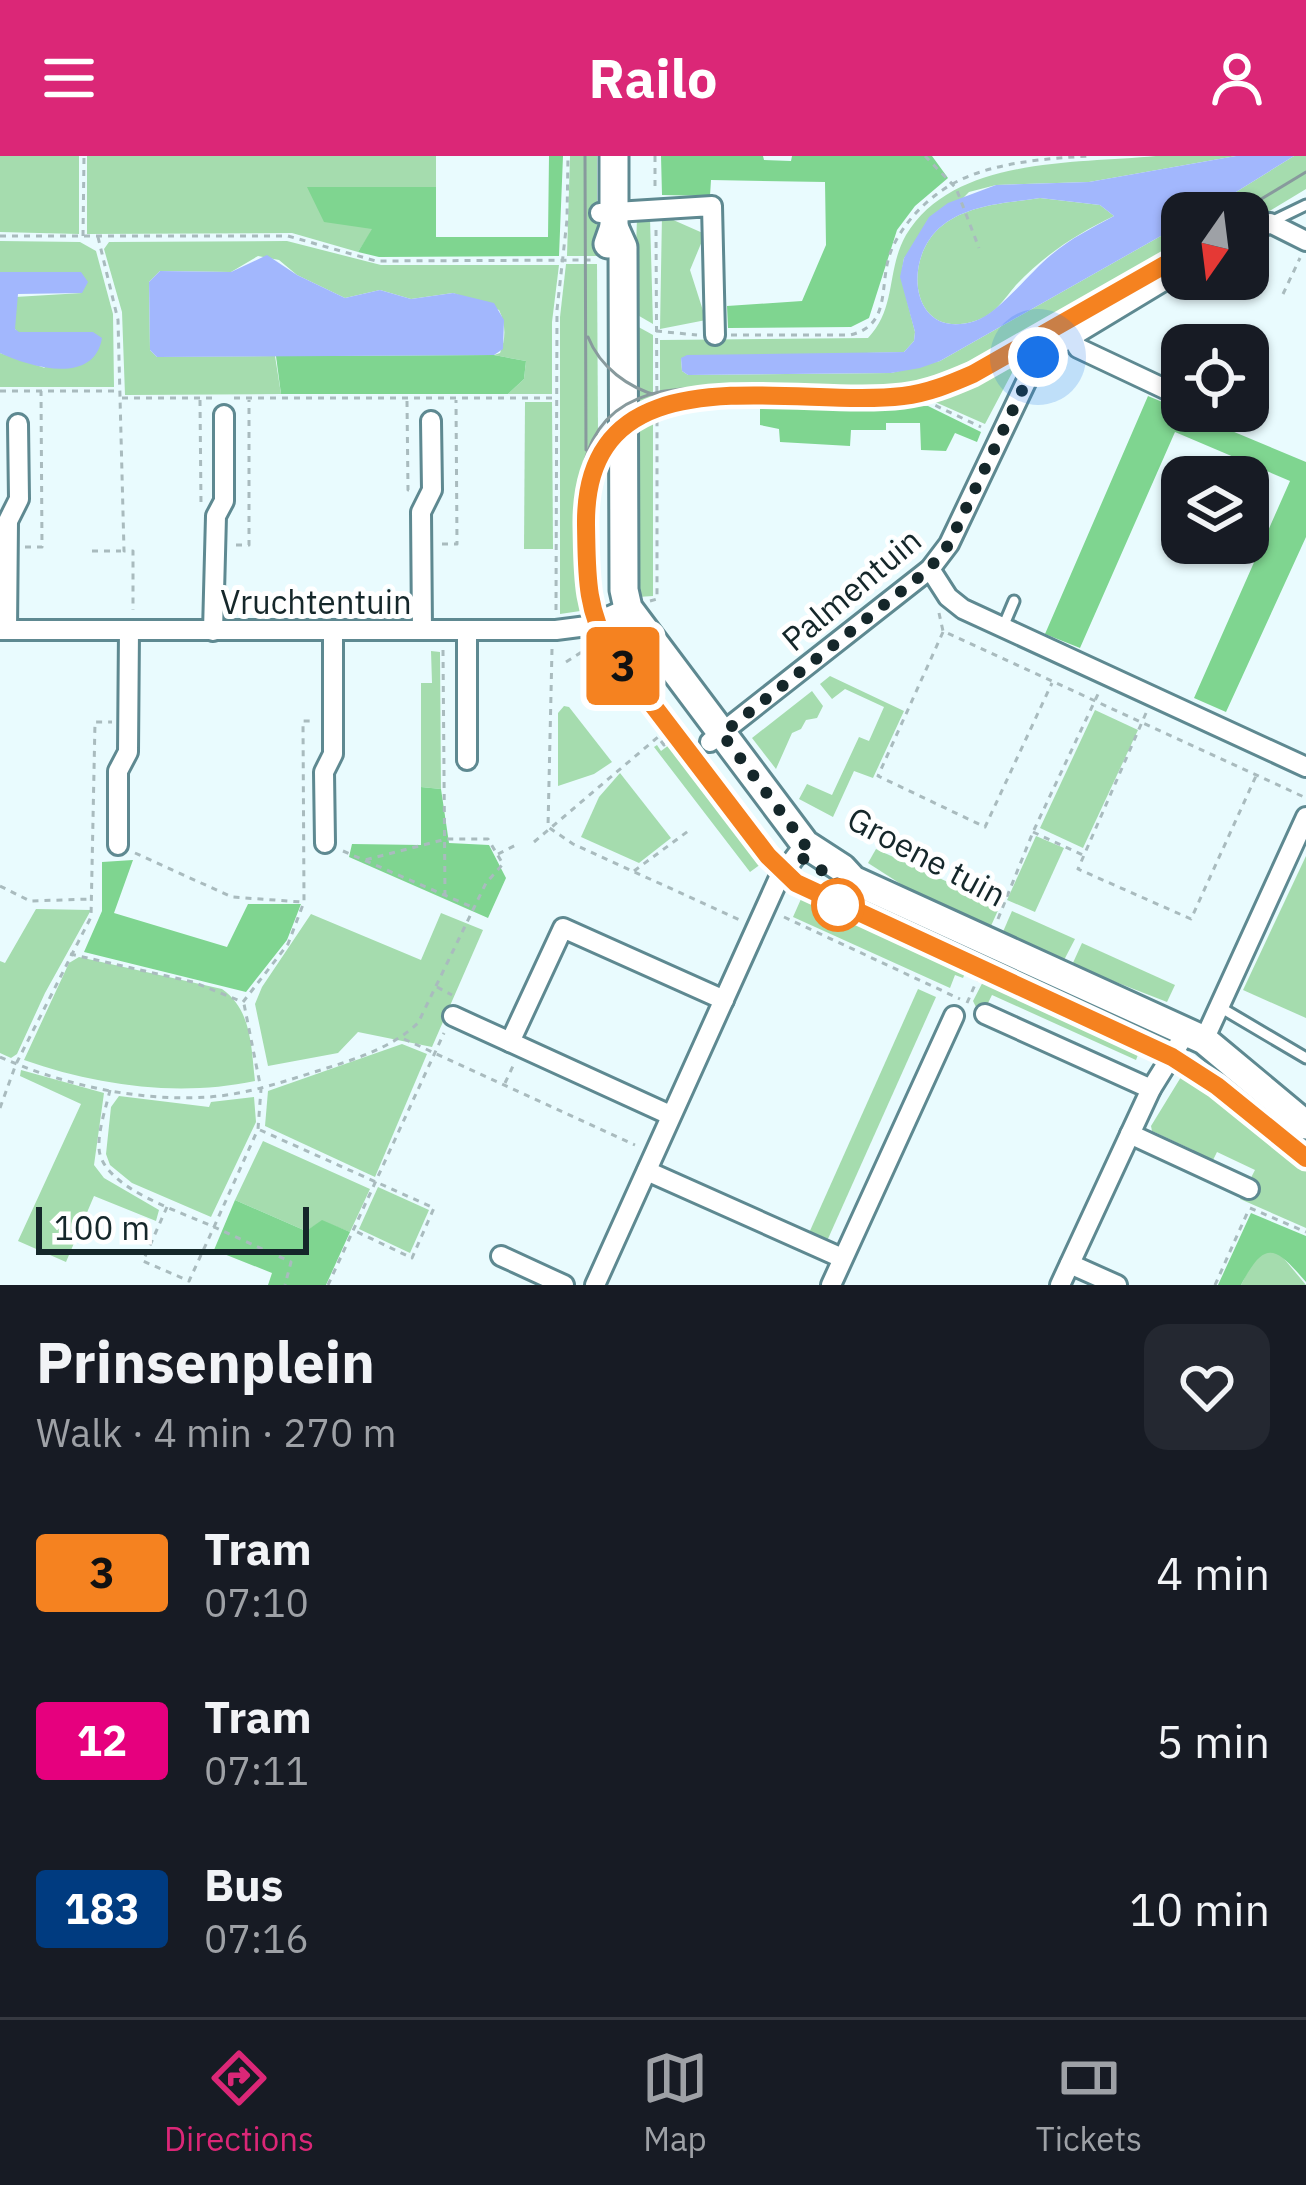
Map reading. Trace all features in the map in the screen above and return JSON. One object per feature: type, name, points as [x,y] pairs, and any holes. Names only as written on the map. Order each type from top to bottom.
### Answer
[{"type":"street","name":"Groene tuin","points":[[614,156],[609,218],[615,259],[610,589],[716,738],[801,849],[837,880],[853,880],[991,939],[1196,1035],[1306,1125]]},
{"type":"street","points":[[609,218],[712,206],[715,335]]},
{"type":"street","points":[[1270,223],[1306,243]]},
{"type":"street","name":"Palmentuin","points":[[716,738],[929,569],[949,544],[1038,357],[1161,282]]},
{"type":"street","points":[[1071,336],[1078,348],[1161,387]]},
{"type":"street","points":[[213,631],[216,515],[224,501],[224,416]]},
{"type":"street","points":[[422,631],[421,512],[432,490],[431,421]]},
{"type":"street","points":[[3,630],[8,521],[19,500],[18,424]]},
{"type":"street","points":[[929,569],[948,597],[963,609],[1306,767]]},
{"type":"street","name":"Groene tuin","points":[[626,609],[628,653],[716,738]]},
{"type":"street","name":"Vruchtentuin","points":[[3,630],[556,630],[587,626],[626,609]]},
{"type":"street","points":[[118,845],[118,771],[128,752],[131,630]]},
{"type":"street","points":[[467,630],[467,760]]},
{"type":"street","points":[[326,843],[324,772],[334,754],[333,631]]},
{"type":"street","points":[[1060,1285],[1151,1089],[1218,1006],[1306,817]]},
{"type":"street","points":[[595,1285],[783,871],[801,849]]},
{"type":"street","points":[[516,1045],[563,928],[724,1000]]},
{"type":"street","points":[[453,1006],[516,1045],[670,1115]]},
{"type":"street","points":[[830,1285],[960,1011]]},
{"type":"street","points":[[985,1014],[1151,1089]]},
{"type":"street","points":[[1130,1135],[1250,1198]]},
{"type":"street","points":[[651,1162],[842,1258]]},
{"type":"street","points":[[501,1256],[564,1285]]},
{"type":"street","points":[[1070,1264],[1118,1285]]},
{"type":"lane","points":[[1270,223],[1306,206]]},
{"type":"lane","points":[[1003,627],[1014,601]]},
{"type":"lane","points":[[1218,1006],[1306,1058]]},
{"type":"path","points":[[83,238],[84,156]]},
{"type":"path","points":[[548,827],[550,660],[556,630],[557,310],[568,156]]},
{"type":"path","points":[[626,609],[657,599],[655,156]]},
{"type":"path","points":[[925,156],[954,186],[980,248]]},
{"type":"path","points":[[656,331],[850,334],[868,328],[881,311],[885,270],[899,236],[921,208],[954,186],[1011,166],[1084,156]]},
{"type":"path","points":[[0,236],[288,236],[376,261],[656,259]]},
{"type":"path","points":[[98,237],[118,320],[124,551]]},
{"type":"path","points":[[1283,294],[1306,243]]},
{"type":"path","points":[[0,391],[119,391]]},
{"type":"path","points":[[122,398],[556,398]]},
{"type":"path","points":[[200,398],[201,516],[216,515]]},
{"type":"path","points":[[216,545],[249,545],[249,398]]},
{"type":"path","points":[[407,398],[408,490],[432,490]]},
{"type":"path","points":[[422,544],[457,544],[456,398]]},
{"type":"path","points":[[657,420],[694,406],[928,402],[999,435]]},
{"type":"path","points":[[92,551],[133,551],[131,630]]},
{"type":"path","points":[[938,611],[943,632],[878,776],[985,826],[1053,682]]},
{"type":"path","points":[[443,630],[446,895]]},
{"type":"path","points":[[943,632],[1306,798]]},
{"type":"path","points":[[566,662],[585,650],[607,670],[628,653]]},
{"type":"path","points":[[960,1011],[1033,832],[1107,674]]},
{"type":"path","points":[[1152,695],[1078,869],[1191,919],[1256,776]]},
{"type":"path","points":[[168,1206],[143,1261],[189,1281],[258,1129],[261,1089],[243,1002],[288,944],[304,902],[303,721],[333,721]]},
{"type":"path","points":[[0,1108],[16,1064],[92,917],[95,722],[128,722]]},
{"type":"path","points":[[534,842],[633,755],[682,733]]},
{"type":"path","points":[[548,827],[573,844],[757,928]]},
{"type":"path","points":[[633,872],[691,830]]},
{"type":"path","points":[[1033,832],[1085,855]]},
{"type":"path","points":[[0,1057],[110,1090],[179,1097],[261,1089],[402,1038],[418,1023],[473,907],[503,864],[488,839],[446,838],[365,860]]},
{"type":"path","points":[[326,843],[473,907]]},
{"type":"path","points":[[496,855],[518,844]]},
{"type":"path","points":[[94,851],[118,845],[232,897],[304,902]]},
{"type":"path","points":[[0,886],[30,901],[94,898]]},
{"type":"path","points":[[766,909],[956,995],[960,1011]]},
{"type":"path","points":[[70,954],[194,982],[243,1002]]},
{"type":"path","points":[[328,1285],[453,1006],[435,986]]},
{"type":"path","points":[[402,1038],[505,1084],[651,1162]]},
{"type":"path","points":[[505,1084],[516,1045]]},
{"type":"path","points":[[0,1088],[7,1091]]},
{"type":"path","points":[[110,1090],[98,1149],[108,1173],[124,1185],[291,1262],[285,1285]]},
{"type":"path","points":[[258,1129],[434,1208],[412,1258],[353,1230]]},
{"type":"path","points":[[1215,1285],[1250,1198]]},
{"type":"green space","points":[[0,156],[79,156],[79,234],[0,232]]},
{"type":"green space","points":[[87,156],[436,156],[436,187],[308,187],[373,229],[358,252],[292,233],[87,234]]},
{"type":"green space","points":[[549,156],[563,156],[559,256],[379,257],[358,252],[372,229],[324,222],[307,187],[436,187],[436,237],[548,237]]},
{"type":"green space","points":[[570,156],[597,156],[597,256],[567,256]]},
{"type":"green space","points":[[661,156],[763,156],[764,160],[791,161],[792,156],[932,156],[948,178],[915,206],[897,230],[869,318],[851,327],[728,328],[727,306],[802,301],[826,245],[825,182],[711,180],[710,196],[662,195]]},
{"type":"green space","points":[[1236,156],[1089,182],[996,185],[969,192],[904,258],[901,277],[915,332],[904,352],[681,358],[682,371],[688,375],[891,373],[940,361],[1161,236],[1161,272],[1022,354],[985,424],[926,398],[696,403],[660,415],[660,340],[868,338],[883,314],[900,248],[927,209],[985,177],[1054,164]]},
{"type":"green space","points":[[1294,156],[1306,156],[1306,189],[1269,211],[1269,192],[1236,192]]},
{"type":"green space","points":[[1040,198],[1100,205],[1114,216],[1050,254],[988,315],[953,324],[925,308],[919,293],[921,256],[943,225],[989,206]]},
{"type":"green space","points":[[662,215],[705,234],[690,270],[706,320],[660,329]]},
{"type":"green space","points":[[637,218],[650,218],[653,324],[634,313]]},
{"type":"green space","points":[[0,241],[80,242],[96,251],[113,314],[114,387],[0,387],[0,353],[45,368],[15,329],[15,297],[82,293],[80,272],[0,272]]},
{"type":"green space","points":[[287,241],[381,265],[559,265],[552,322],[552,394],[508,394],[524,379],[526,361],[494,355],[500,353],[504,337],[499,310],[453,293],[411,299],[380,290],[345,298],[297,275],[279,260],[258,256],[231,272],[160,271],[149,282],[150,350],[157,357],[275,356],[281,394],[125,395],[122,312],[104,249],[109,242]]},
{"type":"green space","points":[[566,264],[597,264],[599,599],[587,610],[560,614],[560,317]]},
{"type":"green space","points":[[633,324],[653,335],[653,596],[638,597]]},
{"type":"green space","points":[[494,355],[526,361],[524,379],[508,394],[281,394],[276,356]]},
{"type":"green space","points":[[1148,396],[1161,401],[1161,432],[1175,432],[1080,648],[1045,634]]},
{"type":"green space","points":[[525,402],[552,402],[553,549],[524,549]]},
{"type":"green space","points":[[928,406],[981,432],[977,442],[955,433],[946,451],[921,450],[920,423],[886,423],[886,430],[851,430],[850,446],[780,442],[779,429],[760,425],[760,407]]},
{"type":"green space","points":[[1175,432],[1234,432],[1306,462],[1306,537],[1226,712],[1194,698],[1253,564],[1269,564],[1269,528],[1290,481],[1269,472],[1269,456],[1231,456]]},
{"type":"green space","points":[[431,651],[440,652],[441,789],[421,787],[421,683],[432,683]]},
{"type":"green space","points":[[830,676],[904,711],[873,778],[854,771],[833,817],[799,799],[807,784],[832,795],[859,737],[869,741],[884,707],[845,689],[832,699],[820,684]]},
{"type":"green space","points":[[812,691],[823,706],[817,718],[806,720],[792,733],[776,769],[752,738]]},
{"type":"green space","points":[[564,706],[612,762],[594,774],[558,786],[558,713]]},
{"type":"green space","points":[[1095,710],[1138,730],[1083,848],[1040,828]]},
{"type":"green space","points":[[686,740],[773,855],[750,872],[654,747],[661,751],[669,745],[673,750]]},
{"type":"green space","points":[[620,773],[671,838],[639,863],[581,837],[599,797]]},
{"type":"green space","points":[[421,787],[441,789],[449,843],[489,845],[506,878],[488,918],[349,857],[352,844],[421,845]]},
{"type":"green space","points":[[1036,836],[1064,848],[1035,912],[1007,900]]},
{"type":"green space","points":[[876,849],[1000,906],[990,928],[921,897],[868,863]]},
{"type":"green space","points":[[1306,856],[1306,1018],[1243,990]]},
{"type":"green space","points":[[133,860],[114,913],[227,947],[248,904],[301,904],[287,940],[246,992],[84,952],[102,911],[102,862]]},
{"type":"green space","points":[[822,890],[942,946],[973,955],[963,978],[955,975],[950,988],[793,917],[801,899]]},
{"type":"green space","points":[[36,909],[91,910],[11,1058],[0,1053],[0,961],[5,963]]},
{"type":"green space","points":[[1012,911],[1075,939],[1063,962],[1002,934]]},
{"type":"green space","points":[[441,913],[483,930],[432,1047],[358,1032],[338,1053],[268,1066],[255,1004],[311,914],[421,960]]},
{"type":"green space","points":[[1082,943],[1175,985],[1167,1002],[1072,965]]},
{"type":"green space","points":[[79,957],[222,989],[245,1018],[255,1081],[197,1088],[139,1086],[24,1060],[69,963]]},
{"type":"green space","points":[[991,966],[1146,1034],[1136,1060],[992,995],[978,1011],[973,1001]]},
{"type":"green space","points":[[918,989],[936,997],[827,1241],[809,1233]]},
{"type":"green space","points":[[402,1044],[427,1054],[375,1177],[265,1126],[268,1091]]},
{"type":"green space","points":[[21,1070],[104,1093],[94,1165],[104,1178],[159,1210],[156,1221],[94,1196],[66,1262],[18,1241],[81,1104],[20,1076]]},
{"type":"green space","points":[[1199,1070],[1217,1082],[1221,1076],[1306,1148],[1306,1228],[1240,1199],[1255,1170],[1217,1152],[1211,1164],[1152,1131],[1181,1077]]},
{"type":"green space","points":[[119,1096],[209,1107],[211,1102],[254,1097],[256,1122],[211,1217],[132,1183],[110,1165],[106,1154],[111,1107]]},
{"type":"green space","points":[[263,1141],[370,1189],[350,1232],[322,1221],[306,1231],[235,1200]]},
{"type":"green space","points":[[378,1187],[429,1210],[410,1253],[359,1229]]},
{"type":"green space","points":[[235,1200],[306,1231],[322,1220],[350,1232],[326,1285],[268,1285],[272,1273],[214,1250]]},
{"type":"green space","points":[[1251,1213],[1306,1236],[1306,1282],[1271,1253],[1257,1260],[1241,1285],[1218,1285]]},
{"type":"green space","points":[[1270,1251],[1280,1254],[1306,1285],[1241,1285],[1255,1260]]},
{"type":"water","points":[[1236,156],[1294,156],[1236,192],[1161,192],[1161,236],[940,361],[891,373],[688,375],[682,371],[681,358],[687,355],[904,352],[915,332],[900,277],[904,258],[929,217],[948,203],[996,185],[1089,182]],"holes":[[[1040,198],[1100,205],[1114,216],[1059,249],[984,317],[953,324],[925,308],[919,293],[921,256],[930,239],[954,218],[989,206]]]},
{"type":"water","points":[[267,255],[345,298],[380,290],[411,299],[453,293],[494,303],[504,320],[503,349],[494,355],[157,357],[150,350],[149,282],[160,271],[231,272]]},
{"type":"water","points":[[0,272],[81,272],[88,282],[82,293],[18,294],[15,329],[93,332],[102,338],[97,353],[87,363],[59,369],[0,353]]},
{"type":"tram line","points":[[585,156],[586,450]]},
{"type":"tram line","points":[[1269,194],[1306,172]]},
{"type":"tram line","points":[[1161,257],[980,360],[924,383],[883,389],[681,389],[624,406],[606,421],[584,463],[578,516],[582,601],[601,652],[784,885],[816,905],[1168,1064],[1212,1092],[1306,1169]]},
{"type":"tram line","name":"3","points":[[1161,267],[973,374],[937,389],[893,397],[687,398],[648,410],[617,432],[591,476],[587,590],[596,623],[610,649],[768,856],[796,883],[1172,1057],[1217,1086],[1306,1158]]},
{"type":"tram line","points":[[588,337],[616,375],[659,396]]},
{"type":"route","points":[[838,905],[837,880],[796,854],[805,844],[722,734],[929,569],[949,544],[1038,357]]}]
